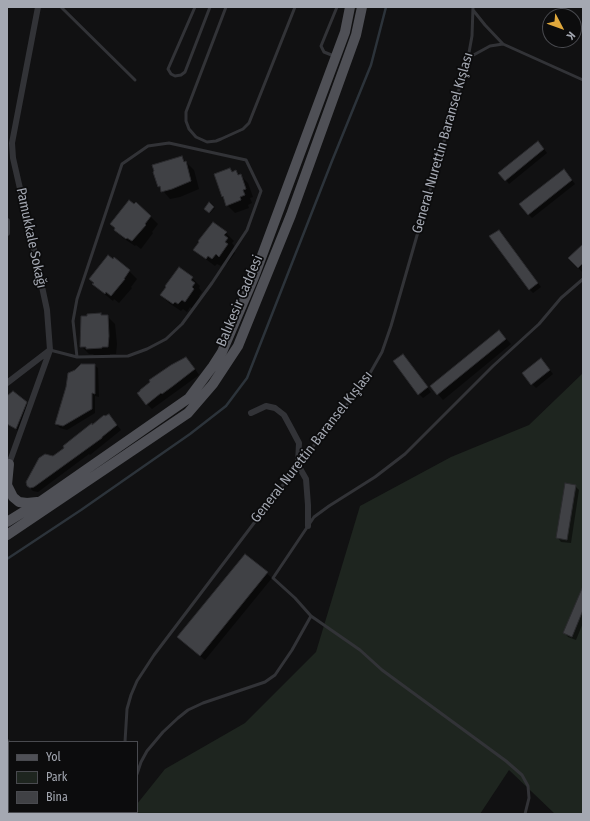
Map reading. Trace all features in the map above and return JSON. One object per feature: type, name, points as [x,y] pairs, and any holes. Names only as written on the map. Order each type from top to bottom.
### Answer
[{"type":"main road","name":"Balıkesir Caddesi","points":[[8,526],[41,501],[189,398],[213,366],[222,352],[254,278],[345,32],[350,7]]},
{"type":"main road","name":"Balıkesir Caddesi","points":[[8,526],[188,413],[213,384],[238,346],[291,215],[356,35],[362,7]]},
{"type":"main road","points":[[7,490],[8,467]]},
{"type":"main road","points":[[8,485],[11,494],[19,502],[27,503],[41,501]]},
{"type":"street","name":"Pamukkale Sokağı","points":[[8,467],[50,350],[47,310],[13,158],[12,143],[38,7]]},
{"type":"street","points":[[7,221],[7,233]]},
{"type":"street","points":[[7,383],[50,350]]},
{"type":"street","points":[[251,413],[266,406],[275,408],[284,415],[298,443],[298,465],[306,479],[308,526]]},
{"type":"lane","points":[[60,7],[135,80]]},
{"type":"lane","points":[[195,7],[168,69],[171,74],[175,76],[180,76],[185,72],[210,7]]},
{"type":"lane","points":[[226,7],[186,112],[186,121],[189,129],[196,137],[207,142],[221,139],[243,129],[249,123],[295,7]]},
{"type":"lane","points":[[336,7],[321,46],[324,52],[336,56]]},
{"type":"lane","points":[[473,8],[485,25],[503,44],[583,80]]},
{"type":"lane","name":"General Nurettin Baransel Kışlası","points":[[125,741],[127,709],[131,695],[144,668],[298,465],[357,392],[377,363],[393,319],[468,58],[471,41],[473,8]]},
{"type":"lane","points":[[468,58],[490,46],[503,44]]},
{"type":"lane","points":[[50,350],[77,357],[128,356],[147,349],[166,338],[182,324],[212,283],[247,230],[261,191],[246,160],[169,143],[148,146],[122,164],[77,299],[73,321],[77,357]]},
{"type":"lane","points":[[525,814],[529,798],[528,786],[522,775],[506,761],[382,670],[360,650],[311,616],[295,598],[273,578],[314,517],[375,477],[404,454],[493,366],[539,324],[561,298],[583,279]]},
{"type":"lane","points":[[138,771],[147,751],[163,732],[188,710],[203,703],[264,682],[275,675],[292,650],[311,616]]},
{"type":"green space","points":[[583,373],[583,814],[555,814],[509,770],[480,814],[130,814],[138,813],[138,803],[165,769],[245,723],[316,652],[360,506],[451,457],[529,425]]},
{"type":"building","points":[[538,141],[544,149],[505,181],[498,173]]},
{"type":"building","points":[[182,156],[184,162],[186,161],[191,181],[161,192],[160,186],[158,187],[153,172],[152,165]]},
{"type":"building","points":[[230,168],[232,172],[236,170],[238,175],[241,174],[246,189],[243,190],[245,195],[240,197],[241,200],[226,206],[214,174]]},
{"type":"building","points":[[564,169],[572,180],[528,215],[519,204]]},
{"type":"building","points":[[129,200],[134,204],[136,202],[151,216],[145,224],[146,225],[132,241],[127,238],[126,239],[114,230],[115,228],[110,224]]},
{"type":"building","points":[[209,202],[214,207],[209,213],[204,209]]},
{"type":"building","points":[[213,222],[227,232],[224,235],[228,238],[225,242],[228,244],[219,257],[216,254],[212,259],[208,256],[206,259],[193,250]]},
{"type":"building","points":[[499,230],[538,283],[529,290],[489,236]]},
{"type":"building","points":[[583,244],[583,263],[578,268],[568,258]]},
{"type":"building","points":[[108,255],[113,259],[114,257],[130,270],[125,279],[111,296],[106,292],[105,294],[92,284],[94,283],[89,279]]},
{"type":"building","points":[[179,267],[193,277],[191,280],[195,283],[192,287],[194,289],[185,302],[182,300],[178,304],[175,302],[173,304],[160,295]]},
{"type":"building","points":[[101,313],[101,315],[108,315],[108,347],[86,349],[86,347],[80,347],[81,316]]},
{"type":"building","points":[[499,330],[506,339],[437,395],[430,386]]},
{"type":"building","points":[[403,354],[428,387],[418,395],[393,361]]},
{"type":"building","points":[[186,357],[195,369],[146,405],[137,393],[150,382],[149,380]]},
{"type":"building","points":[[541,358],[550,370],[531,385],[522,373]]},
{"type":"building","points":[[81,364],[95,364],[95,394],[92,393],[92,409],[63,426],[55,424],[66,387],[68,373],[75,370]]},
{"type":"building","points":[[13,391],[27,402],[16,429],[7,424],[7,396]]},
{"type":"building","points":[[109,414],[117,425],[102,438],[34,487],[30,488],[27,486],[26,482],[39,458],[45,454],[53,456],[92,423],[92,425],[104,415]]},
{"type":"building","points":[[565,483],[576,485],[567,540],[556,538]]},
{"type":"building","points":[[245,554],[268,572],[200,656],[177,637]]},
{"type":"building","points":[[583,586],[583,610],[572,637],[563,633]]},
{"type":"waterway","points":[[7,559],[81,510],[190,434],[226,406],[247,378],[371,65],[386,7]]}]
